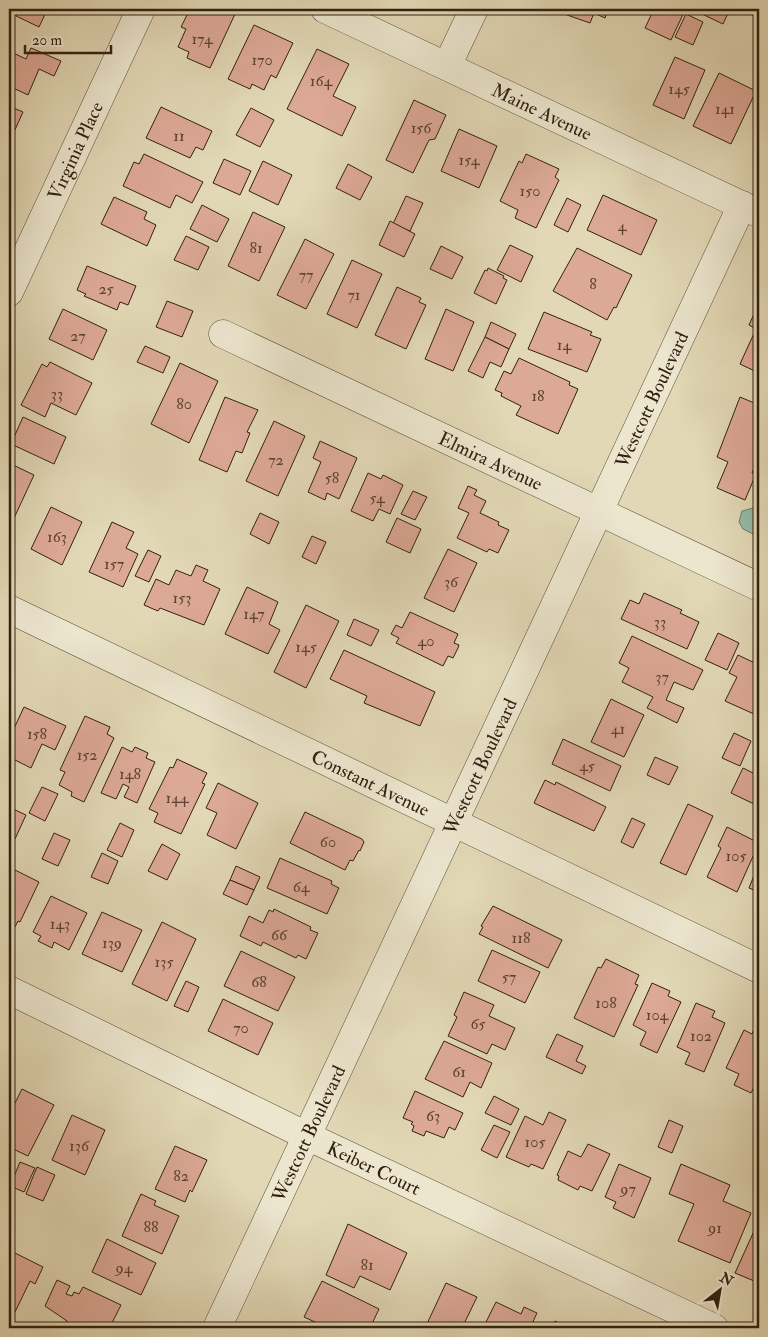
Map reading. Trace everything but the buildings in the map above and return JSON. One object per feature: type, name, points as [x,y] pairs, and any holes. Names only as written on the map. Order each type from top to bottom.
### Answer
[{"type":"street","name":"Virginia Place","points":[[9,292],[141,9]]},
{"type":"street","name":"Maine Avenue","points":[[325,9],[751,209]]},
{"type":"street","points":[[447,66],[474,9]]},
{"type":"street","name":"Westcott Boulevard","points":[[218,1328],[601,511],[751,209]]},
{"type":"street","name":"Elmira Avenue","points":[[223,334],[759,587]]},
{"type":"street","name":"Constant Avenue","points":[[9,609],[759,969]]},
{"type":"street","name":"Keiber Court","points":[[9,990],[307,1136],[714,1328]]},
{"type":"shaded area","points":[[753,508],[759,510],[759,537],[743,529],[739,522],[742,511]]}]
